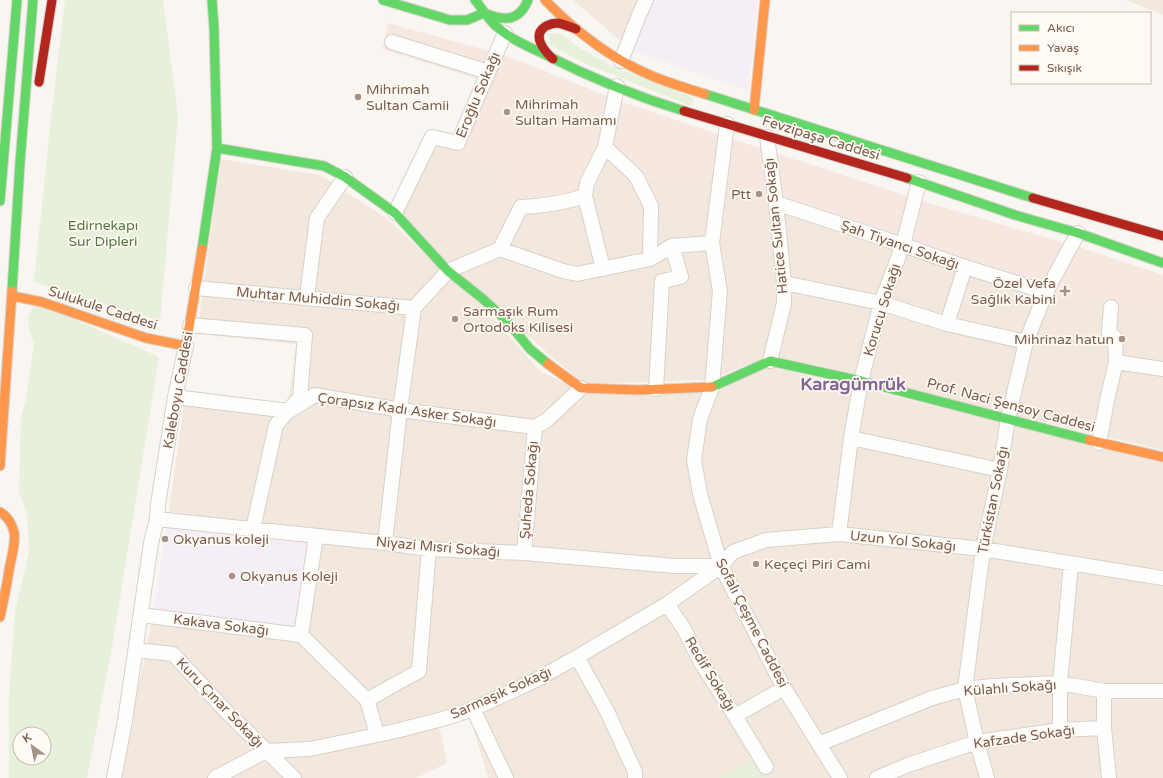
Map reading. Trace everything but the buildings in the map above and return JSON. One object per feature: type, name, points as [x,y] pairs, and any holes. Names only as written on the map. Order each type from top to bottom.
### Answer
[{"type":"main road","points":[[0,201],[17,0]]},
{"type":"main road","points":[[0,466],[23,116],[33,0]]},
{"type":"main road","points":[[37,90],[52,0]]},
{"type":"main road","name":"Kaleboyu Caddesi","points":[[186,346],[217,148],[212,0]]},
{"type":"main road","points":[[383,0],[450,20],[467,20],[484,13],[495,18],[503,19],[513,17],[520,14],[526,8],[528,0]]},
{"type":"main road","name":"Fevzipaşa Caddesi","points":[[474,0],[484,13],[505,33],[523,44],[552,59],[663,106],[919,182],[1015,215],[1080,223],[1163,236]]},
{"type":"main road","name":"Fevzipaşa Caddesi","points":[[545,0],[576,29],[599,47],[640,71],[1080,223],[1163,263]]},
{"type":"main road","points":[[693,114],[707,109],[745,119],[752,115],[754,110],[765,0]]},
{"type":"main road","points":[[552,59],[541,46],[539,40],[538,35],[542,28],[549,24],[559,23],[576,29]]},
{"type":"main road","points":[[19,185],[28,162],[32,130]]},
{"type":"main road","points":[[217,148],[324,166],[345,177],[395,213],[448,271],[484,299],[507,321],[530,349],[555,370],[581,388],[639,390],[712,387],[770,361]]},
{"type":"main road","name":"Sulukule Caddesi","points":[[12,296],[42,302],[146,338],[186,346]]},
{"type":"main road","name":"Prof. Naci Şensoy Caddesi","points":[[770,361],[861,381],[1008,418],[1099,443],[1163,457]]},
{"type":"main road","points":[[0,512],[4,513],[8,518],[14,532],[14,537],[8,579],[0,617]]},
{"type":"street","points":[[621,61],[646,0]]},
{"type":"street","name":"Eroğlu Sokağı","points":[[395,213],[432,137],[458,144],[505,33]]},
{"type":"street","points":[[392,42],[488,72]]},
{"type":"street","points":[[603,268],[585,196],[587,182],[605,148],[617,86]]},
{"type":"street","name":"Sofalı Çeşme Caddesi","points":[[727,124],[712,243],[720,291],[712,387],[700,419],[694,460],[700,494],[721,566],[784,688],[840,778]]},
{"type":"street","name":"Hatice Sultan Sokağı","points":[[767,137],[776,203],[784,283],[784,303],[770,361]]},
{"type":"street","points":[[605,148],[636,176],[651,206],[650,258]]},
{"type":"street","points":[[307,297],[317,218],[345,177]]},
{"type":"street","name":"Korucu Sokağı","points":[[839,534],[851,438],[861,381],[881,304],[903,245],[919,182]]},
{"type":"street","points":[[448,271],[500,248],[522,207],[568,202],[585,196]]},
{"type":"street","name":"Şah Tiyancı Sokağı","points":[[776,203],[965,267],[1046,292]]},
{"type":"street","name":"Türkistan Sokağı","points":[[988,778],[977,742],[965,689],[983,549],[1000,470],[1008,418],[1026,342],[1046,292],[1080,223]]},
{"type":"street","points":[[500,248],[563,271],[577,274],[650,258],[672,246],[712,243]]},
{"type":"street","points":[[656,389],[662,282],[681,277],[672,246]]},
{"type":"street","points":[[947,324],[965,267]]},
{"type":"street","name":"Muhtar Muhiddin Sokağı","points":[[196,288],[414,308],[448,271]]},
{"type":"street","points":[[784,283],[881,304],[947,324],[1026,342]]},
{"type":"street","points":[[1099,443],[1116,362],[1116,338],[1109,333],[1111,307]]},
{"type":"street","points":[[385,543],[400,410],[414,308]]},
{"type":"street","points":[[190,325],[305,335],[300,397],[276,425],[253,529]]},
{"type":"street","name":"Kaleboyu Caddesi","points":[[114,778],[136,650],[151,543],[157,519],[158,504],[175,397],[186,346]]},
{"type":"street","points":[[1116,362],[1163,369]]},
{"type":"street","points":[[535,427],[546,421],[581,388]]},
{"type":"street","name":"Çorapsız Kadı Asker Sokağı","points":[[289,411],[315,395],[400,410],[535,427]]},
{"type":"street","points":[[175,397],[289,411]]},
{"type":"street","name":"Şuheda Sokağı","points":[[524,553],[535,427]]},
{"type":"street","points":[[851,438],[1000,470]]},
{"type":"street","name":"Niyazi Mısri Sokağı","points":[[157,519],[429,549],[524,553],[674,566],[721,566]]},
{"type":"street","name":"Uzun Yol Sokağı","points":[[721,566],[733,552],[766,540],[839,534],[983,549],[1163,578]]},
{"type":"street","points":[[316,536],[301,635],[367,700],[377,734]]},
{"type":"street","points":[[367,700],[419,670],[429,549]]},
{"type":"street","points":[[1060,730],[1060,683],[1071,564]]},
{"type":"street","name":"Sarmaşık Sokağı","points":[[215,778],[266,751],[310,749],[446,718],[473,709],[534,682],[667,604],[721,566]]},
{"type":"street","name":"Redif Sokağı","points":[[667,604],[684,629],[700,661],[735,716],[784,688]]},
{"type":"street","name":"Kakava Sokağı","points":[[141,615],[301,635]]},
{"type":"street","name":"Kuru Çınar Sokağı","points":[[136,650],[173,654],[225,710],[294,778]]},
{"type":"street","points":[[577,657],[607,711],[635,772],[635,778]]},
{"type":"street","name":"Külahlı Sokağı","points":[[819,744],[932,698],[965,689],[1060,683],[1104,691],[1163,691]]},
{"type":"street","points":[[1104,691],[1104,728],[1109,778]]},
{"type":"street","points":[[473,709],[506,778]]},
{"type":"street","points":[[735,716],[766,767]]},
{"type":"street","name":"Kafzade Sokağı","points":[[877,778],[908,765],[977,742],[1060,730],[1104,728]]},
{"type":"shaded area","points":[[573,0],[652,0],[629,48]]},
{"type":"shaded area","points":[[652,0],[758,0],[748,90],[635,52],[629,48]]},
{"type":"shaded area","points":[[1126,0],[1163,0],[1163,15]]},
{"type":"shaded area","points":[[388,23],[510,57],[622,102],[922,201],[1082,248],[1163,275],[1163,312],[1122,306],[1043,287],[715,177],[631,178],[607,156],[593,196],[509,202],[513,170],[459,151],[486,90],[477,79],[382,49]]},
{"type":"shaded area","points":[[434,142],[513,170],[509,202],[607,156],[631,178],[715,177],[1122,306],[1163,312],[1163,450],[768,357],[708,380],[583,384],[458,274],[401,211]]},
{"type":"shaded area","points":[[221,159],[320,175],[386,218],[484,308],[541,372],[586,393],[701,391],[772,367],[1163,461],[1163,778],[488,778],[467,707],[439,725],[447,763],[416,778],[121,778],[152,619],[314,533],[169,511],[186,390],[288,404],[296,344],[197,334]]},
{"type":"shaded area","name":"Okyanus Koleji","points":[[169,511],[314,533],[295,630],[152,619]]},
{"type":"green space","name":"Edirnekapı Sur Dipleri","points":[[65,0],[163,0],[178,116],[160,321],[34,282]]},
{"type":"green space","points":[[548,33],[561,34],[581,49],[610,65],[694,98],[691,106],[586,64],[550,45]]},
{"type":"green space","points":[[44,306],[159,357],[113,641],[87,778],[9,778],[9,698],[15,612],[29,552],[27,513],[19,492],[21,418],[26,399],[34,344],[29,329],[28,316],[33,308]]},
{"type":"green space","points":[[754,760],[766,778],[717,778]]},
{"type":"traffic: fast","points":[[0,201],[17,0]]},
{"type":"traffic: fast","points":[[12,291],[20,163],[33,0]]},
{"type":"traffic: fast","points":[[202,249],[217,148],[212,0]]},
{"type":"traffic: fast","points":[[383,0],[450,20],[467,20],[484,13]]},
{"type":"traffic: fast","points":[[475,0],[496,26],[507,35],[520,42],[579,71],[614,86],[684,111]]},
{"type":"traffic: fast","points":[[484,13],[491,16],[510,18],[520,12],[528,0]]},
{"type":"traffic: fast","points":[[705,94],[1033,198]]},
{"type":"traffic: fast","points":[[217,148],[324,166],[345,177],[395,213],[448,271],[483,299],[507,321],[530,349],[548,364]]},
{"type":"traffic: fast","points":[[907,178],[1015,215],[1078,233],[1163,263]]},
{"type":"traffic: fast","points":[[712,387],[770,361],[861,381],[1089,440]]},
{"type":"traffic: slow","points":[[545,0],[581,33],[607,52],[635,68],[657,78],[705,94]]},
{"type":"traffic: slow","points":[[754,110],[765,0]]},
{"type":"traffic: slow","points":[[12,296],[42,302],[146,338],[186,346],[202,249]]},
{"type":"traffic: slow","points":[[0,466],[12,291]]},
{"type":"traffic: slow","points":[[548,364],[581,388],[639,390],[712,387]]},
{"type":"traffic: slow","points":[[1089,440],[1163,457]]},
{"type":"traffic: slow","points":[[0,512],[11,523],[14,532],[14,548],[0,617]]},
{"type":"traffic: jam","points":[[39,82],[52,0]]},
{"type":"traffic: jam","points":[[553,59],[540,43],[539,38],[542,30],[548,25],[558,23],[576,29]]},
{"type":"traffic: jam","points":[[684,111],[907,178]]},
{"type":"traffic: jam","points":[[1033,198],[1163,236]]},
{"type":"place","name":"Mihrimah Sultan Camii","points":[[358,97]]},
{"type":"place","name":"Mihrimah Sultan Hamamı","points":[[507,112]]},
{"type":"place","name":"Ptt","points":[[759,194]]},
{"type":"place","name":"Özel Vefa Sağlık Kabini","points":[[1065,291]]},
{"type":"place","name":"Sarmaşık Rum Ortodoks Kilisesi","points":[[455,319]]},
{"type":"place","name":"Mihrinaz hatun","points":[[1122,339]]},
{"type":"place","name":"Okyanus koleji","points":[[165,539]]},
{"type":"place","name":"Keçeçi Piri Cami","points":[[756,564]]},
{"type":"place","name":"Okyanus Koleji","points":[[232,576]]},
{"type":"district","name":"Karagümrük","points":[[853,384]]}]
